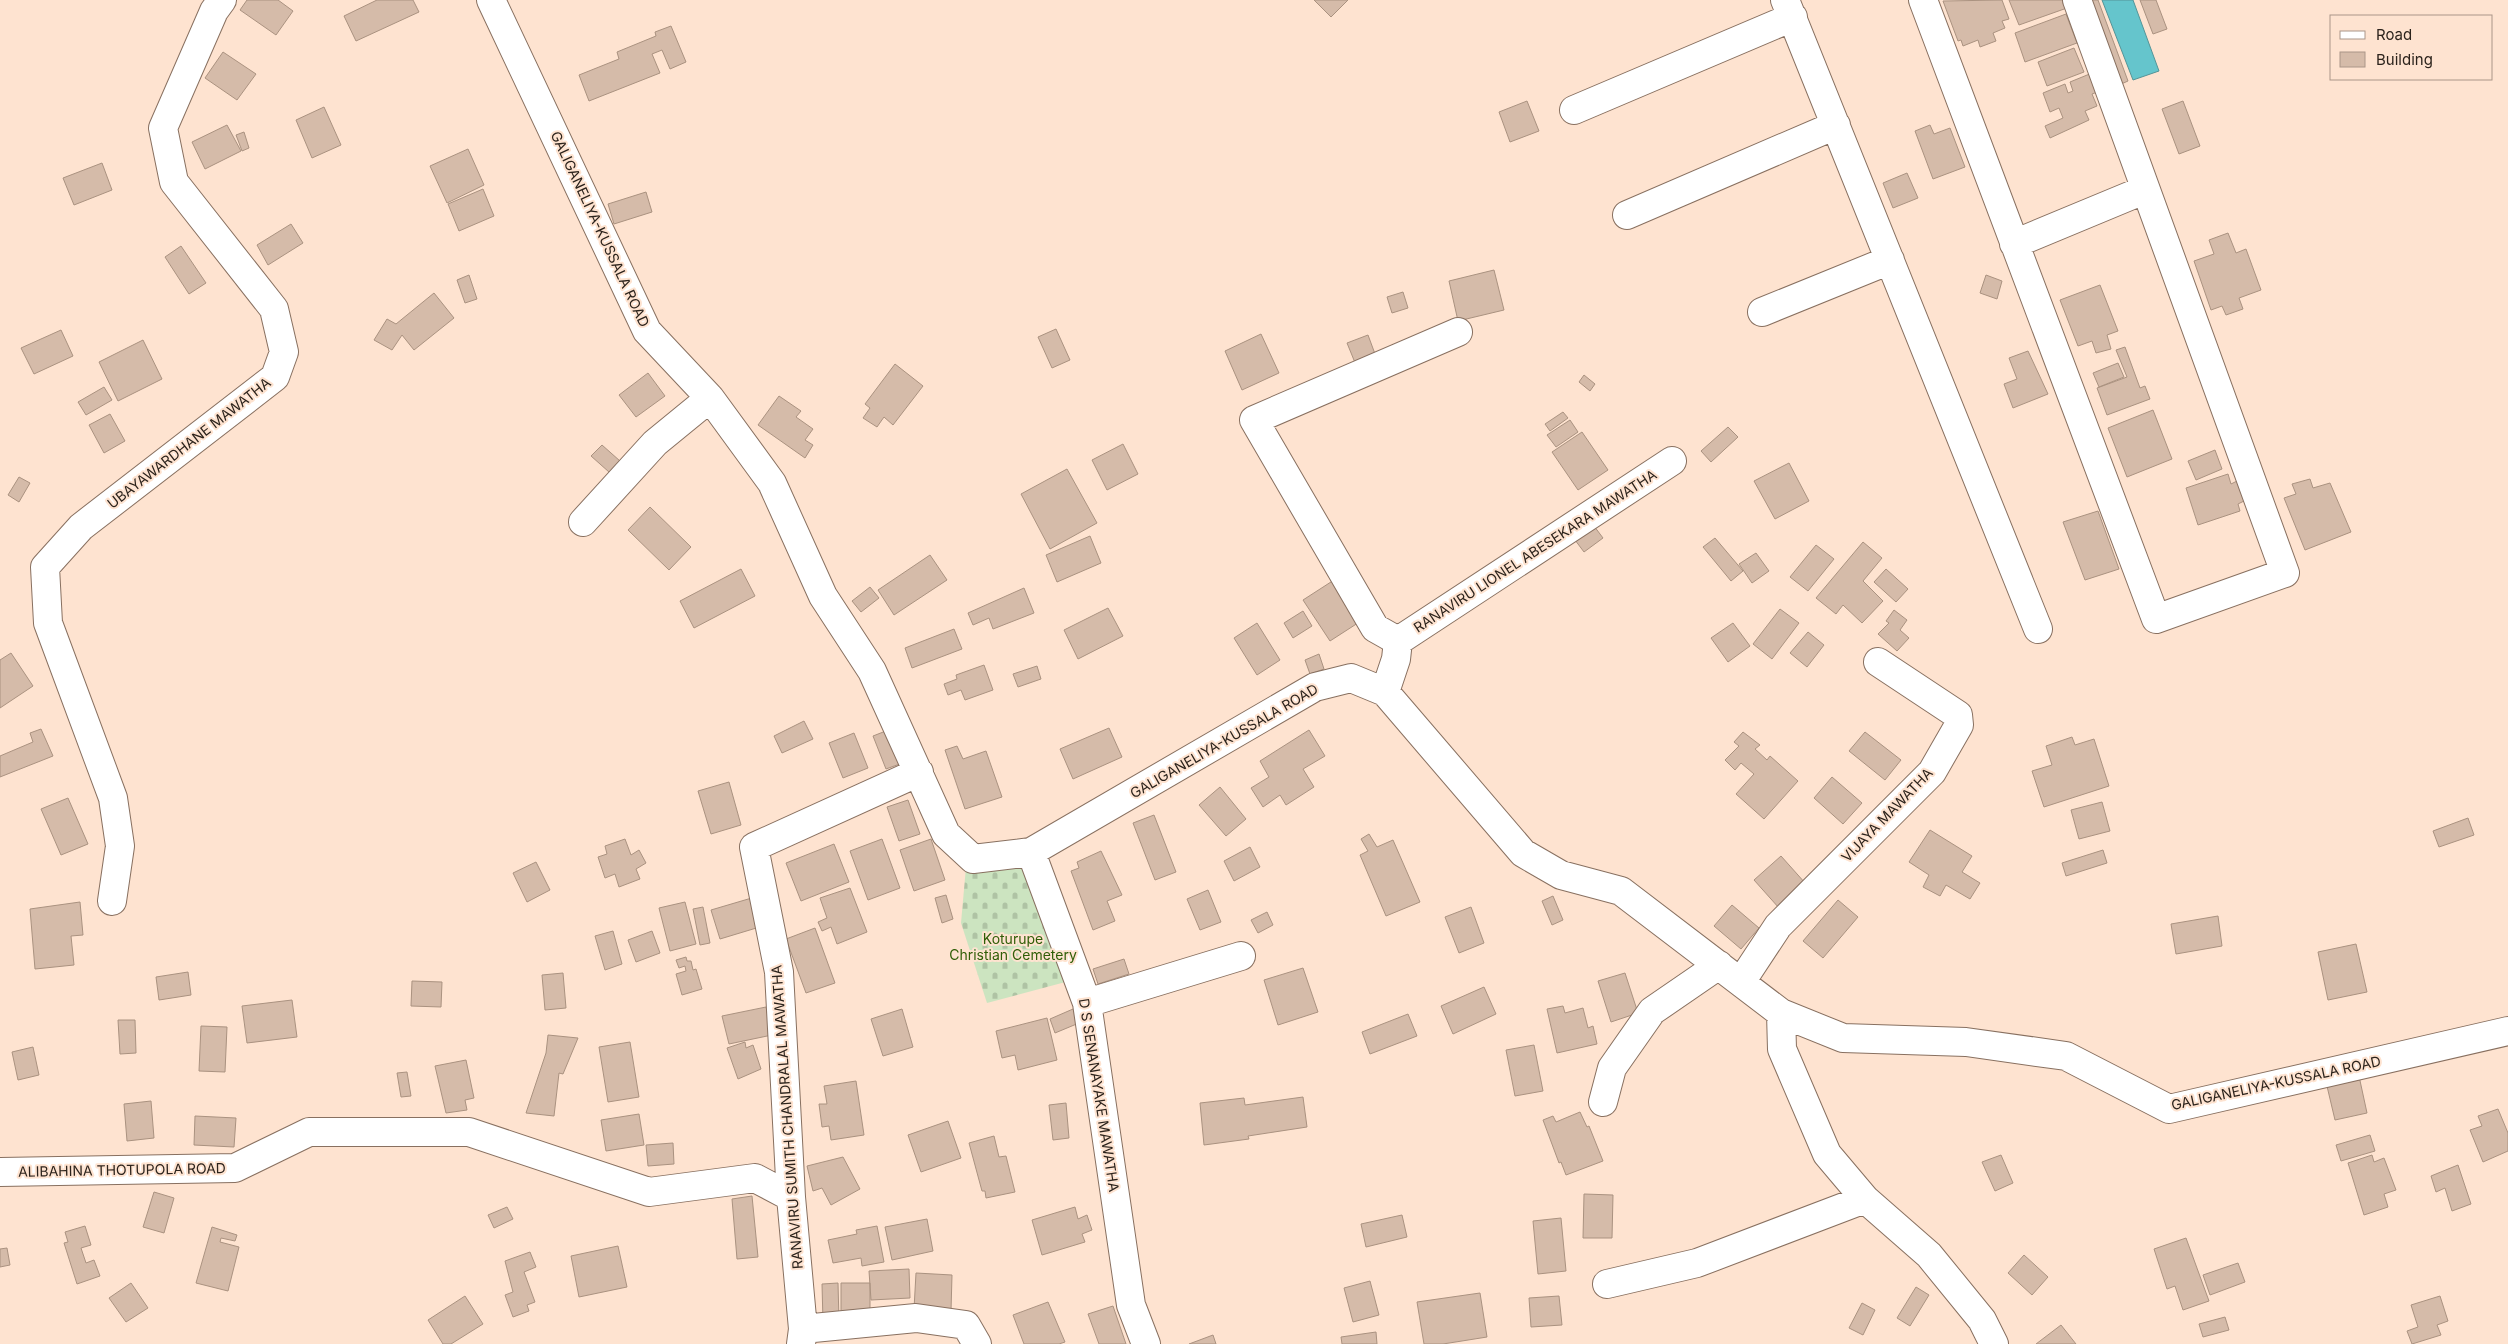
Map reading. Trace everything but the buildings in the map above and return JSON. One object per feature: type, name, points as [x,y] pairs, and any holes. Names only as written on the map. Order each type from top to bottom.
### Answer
[{"type":"street","name":"UBAYAWARDHANE MAWATHA","points":[[112,901],[120,846],[113,798],[48,623],[45,567],[81,527],[275,378],[284,352],[274,309],[174,182],[163,128],[214,11],[222,0]]},
{"type":"street","name":"GALIGANELIYA-KUSSALA ROAD","points":[[491,0],[647,331],[710,398],[772,483],[823,596],[872,671],[946,834],[973,859],[1031,852],[1315,687],[1351,678],[1385,692],[1523,853],[1561,875],[1621,891],[1781,1013],[1843,1038],[1966,1042],[2066,1056],[2169,1109],[2508,1031]]},
{"type":"street","points":[[1922,0],[2156,619],[2284,573],[2144,190],[2077,0]]},
{"type":"street","points":[[1574,110],[1789,9],[2038,629]]},
{"type":"street","points":[[1626,215],[1836,125]]},
{"type":"street","points":[[2014,244],[2144,190]]},
{"type":"street","points":[[1762,312],[1890,260]]},
{"type":"street","points":[[1385,692],[1396,659],[1398,641],[1374,628],[1254,420],[1458,332]]},
{"type":"street","points":[[583,522],[655,443],[710,398]]},
{"type":"street","name":"RANAVIRU LIONEL ABESEKARA MAWATHA","points":[[1398,641],[1672,461]]},
{"type":"street","name":"VIJAYA MAWATHA","points":[[1741,982],[1778,926],[1932,772],[1959,725],[1958,715],[1878,662]]},
{"type":"street","name":"RANAVIRU SUMITH CHANDRALAL MAWATHA","points":[[802,1337],[791,1197],[779,972],[754,847],[919,772]]},
{"type":"street","name":"D S SENANAYAKE MAWATHA","points":[[1031,852],[1087,1003],[1131,1305],[1146,1344]]},
{"type":"street","points":[[1087,1003],[1240,956]]},
{"type":"street","points":[[1603,1102],[1612,1068],[1652,1011],[1719,965]]},
{"type":"street","points":[[1781,1013],[1782,1049],[1827,1154],[1865,1199],[1929,1255],[1982,1320],[1994,1344]]},
{"type":"street","name":"ALIBAHINA THOTUPOLA ROAD","points":[[0,1172],[235,1168],[309,1132],[469,1132],[649,1192],[755,1178],[791,1197]]},
{"type":"street","points":[[1607,1284],[1697,1263],[1865,1199]]},
{"type":"street","points":[[802,1337],[916,1318],[966,1325],[977,1344]]},
{"type":"green space","name":"Koturupe Christian Cemetery","points":[[1029,862],[1073,980],[987,1003],[961,923],[966,867]]},
{"type":"water","points":[[2102,0],[2133,0],[2159,71],[2133,80]]}]
